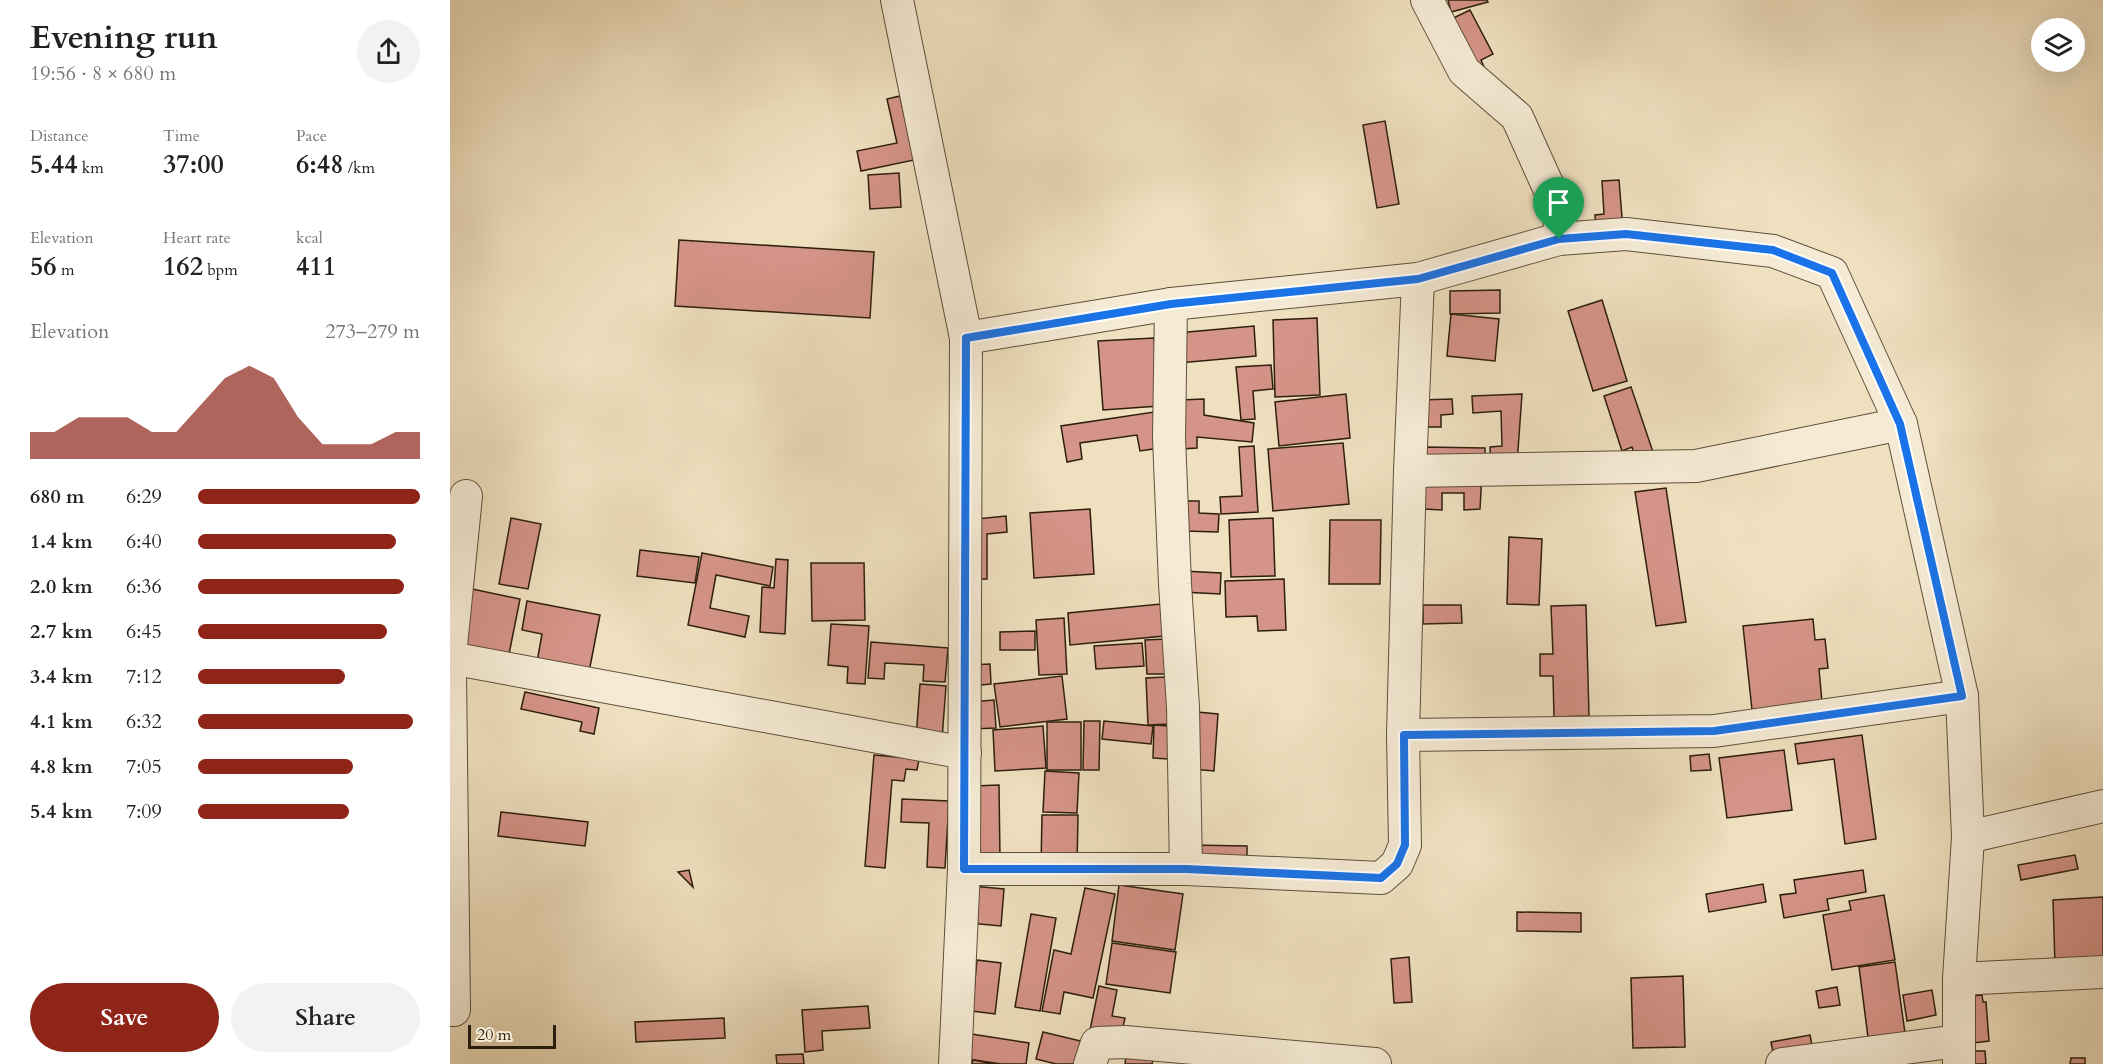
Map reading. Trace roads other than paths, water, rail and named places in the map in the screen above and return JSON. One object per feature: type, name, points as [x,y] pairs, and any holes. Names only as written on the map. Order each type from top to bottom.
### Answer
[{"type":"street","points":[[897,0],[966,338],[964,869],[955,1064]]},
{"type":"street","points":[[1427,0],[1464,71],[1517,117],[1554,197],[1560,220],[1559,239]]},
{"type":"street","points":[[966,338],[1171,304],[1418,279],[1559,239],[1626,234],[1773,250],[1832,273],[1900,424],[1962,696],[1968,837],[1959,979],[1959,1052],[1782,1064]]},
{"type":"street","points":[[964,869],[1186,869],[1381,878],[1397,864],[1405,845],[1404,735],[1410,471],[1418,279]]},
{"type":"street","points":[[1171,304],[1169,438],[1174,584],[1183,707],[1186,869]]},
{"type":"street","points":[[1410,471],[1696,466],[1900,424]]},
{"type":"street","points":[[466,496],[450,657],[965,753]]},
{"type":"street","points":[[450,673],[454,1010],[450,1010]]},
{"type":"street","points":[[1404,735],[1714,731],[1962,696]]},
{"type":"street","points":[[1968,837],[2103,807]]},
{"type":"street","points":[[1959,979],[2103,972]]},
{"type":"street","points":[[1090,1064],[1097,1043],[1125,1042],[1375,1064]]}]
